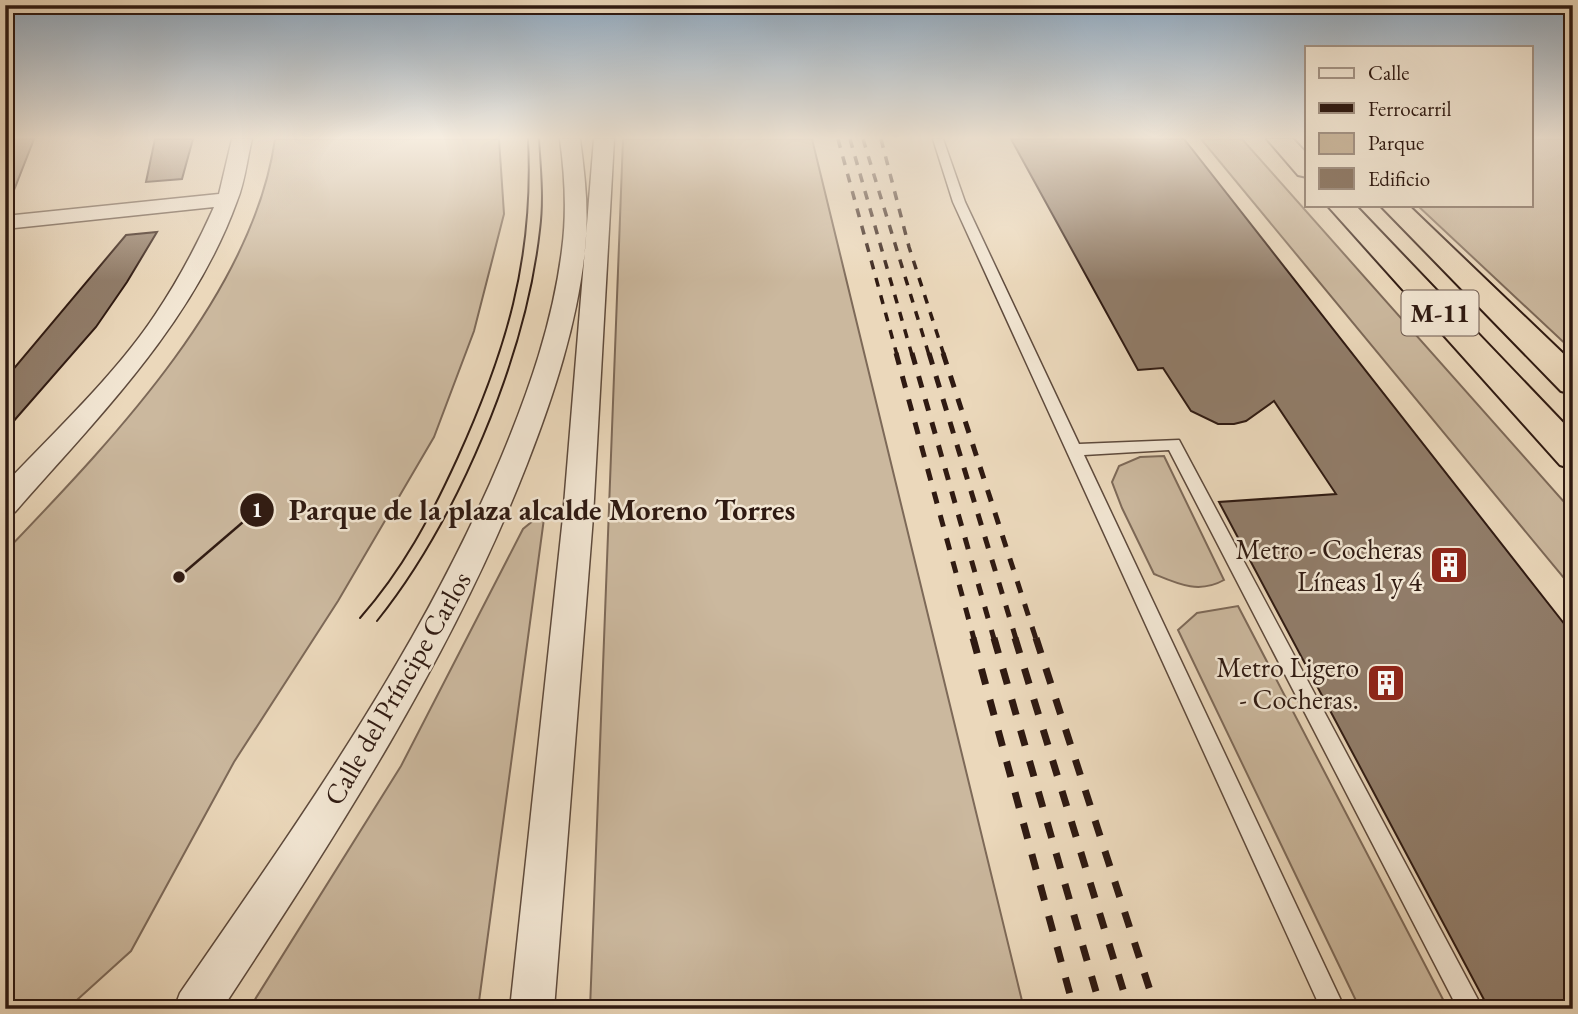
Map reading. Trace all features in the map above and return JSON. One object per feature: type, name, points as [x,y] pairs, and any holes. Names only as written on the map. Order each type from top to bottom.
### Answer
[{"type":"highway","name":"M-11","points":[[1341,206],[1573,456]]},
{"type":"highway","name":"M-11","points":[[1394,206],[1573,383]]},
{"type":"highway","points":[[1540,422],[1573,462]]},
{"type":"street","points":[[5,503],[118,378],[164,321],[207,248],[231,186]]},
{"type":"street","name":"Calle del Príncipe Carlos","points":[[196,1009],[310,838],[380,726],[441,618],[512,470],[552,362],[566,307],[576,237],[575,186]]},
{"type":"street","points":[[532,1009],[578,517],[601,186]]},
{"type":"street","points":[[5,223],[228,199]]},
{"type":"lane","points":[[954,186],[1072,450],[1333,1009]]},
{"type":"lane","points":[[1072,450],[1174,444],[1471,1009]]},
{"type":"green space","points":[[264,186],[502,186],[504,214],[474,331],[434,437],[338,601],[234,762],[131,951],[67,1009],[5,1009],[5,552],[88,463],[171,363],[208,309],[238,254]]},
{"type":"green space","points":[[621,186],[824,186],[1024,1009],[590,1009]]},
{"type":"green space","points":[[1240,186],[1284,186],[1573,512],[1573,589]]},
{"type":"green space","points":[[1532,186],[1573,186],[1573,351],[1418,206],[1532,206]]},
{"type":"green space","points":[[1164,456],[1224,580],[1215,584],[1189,586],[1154,574],[1122,508],[1112,482],[1119,466],[1140,457]]},
{"type":"green space","points":[[545,511],[478,1009],[249,1009],[401,766],[523,529]]},
{"type":"green space","points":[[1238,606],[1448,1009],[1360,1009],[1178,630],[1197,613]]},
{"type":"building","points":[[5,186],[15,186],[7,208]]},
{"type":"building","points":[[1037,186],[1221,186],[1573,635],[1573,1009],[1489,1009],[1219,502],[1336,494],[1274,401],[1246,421],[1218,424],[1191,411],[1163,368],[1138,370]]},
{"type":"building","points":[[157,232],[96,327],[5,431],[5,379],[126,235]]},
{"type":"tram line","points":[[360,618],[390,581],[426,522],[457,459],[490,380],[503,342],[521,265],[529,186]]},
{"type":"tram line","points":[[377,621],[434,536],[483,436],[520,331],[540,230],[541,186]]},
{"type":"railway","points":[[851,186],[897,355]]},
{"type":"railway","points":[[864,186],[912,355]]},
{"type":"railway","points":[[877,186],[929,355]]},
{"type":"railway","points":[[893,186],[909,247],[944,355]]},
{"type":"railway","points":[[896,353],[974,639]]},
{"type":"railway","points":[[912,353],[994,639]]},
{"type":"railway","points":[[929,353],[1016,639]]},
{"type":"railway","points":[[943,353],[1036,639]]},
{"type":"railway","points":[[973,638],[1074,1009]]},
{"type":"railway","points":[[994,638],[1101,1009]]},
{"type":"railway","points":[[1015,638],[1129,1009]]},
{"type":"railway","points":[[1036,638],[1156,1009]]},
{"type":"place","name":"Metro - Cocheras Líneas 1 y 4","points":[[1449,565]]},
{"type":"place","name":"Parque de la plaza alcalde Moreno Torres","points":[[179,577]]},
{"type":"place","name":"Metro Ligero - Cocheras.","points":[[1386,683]]}]
